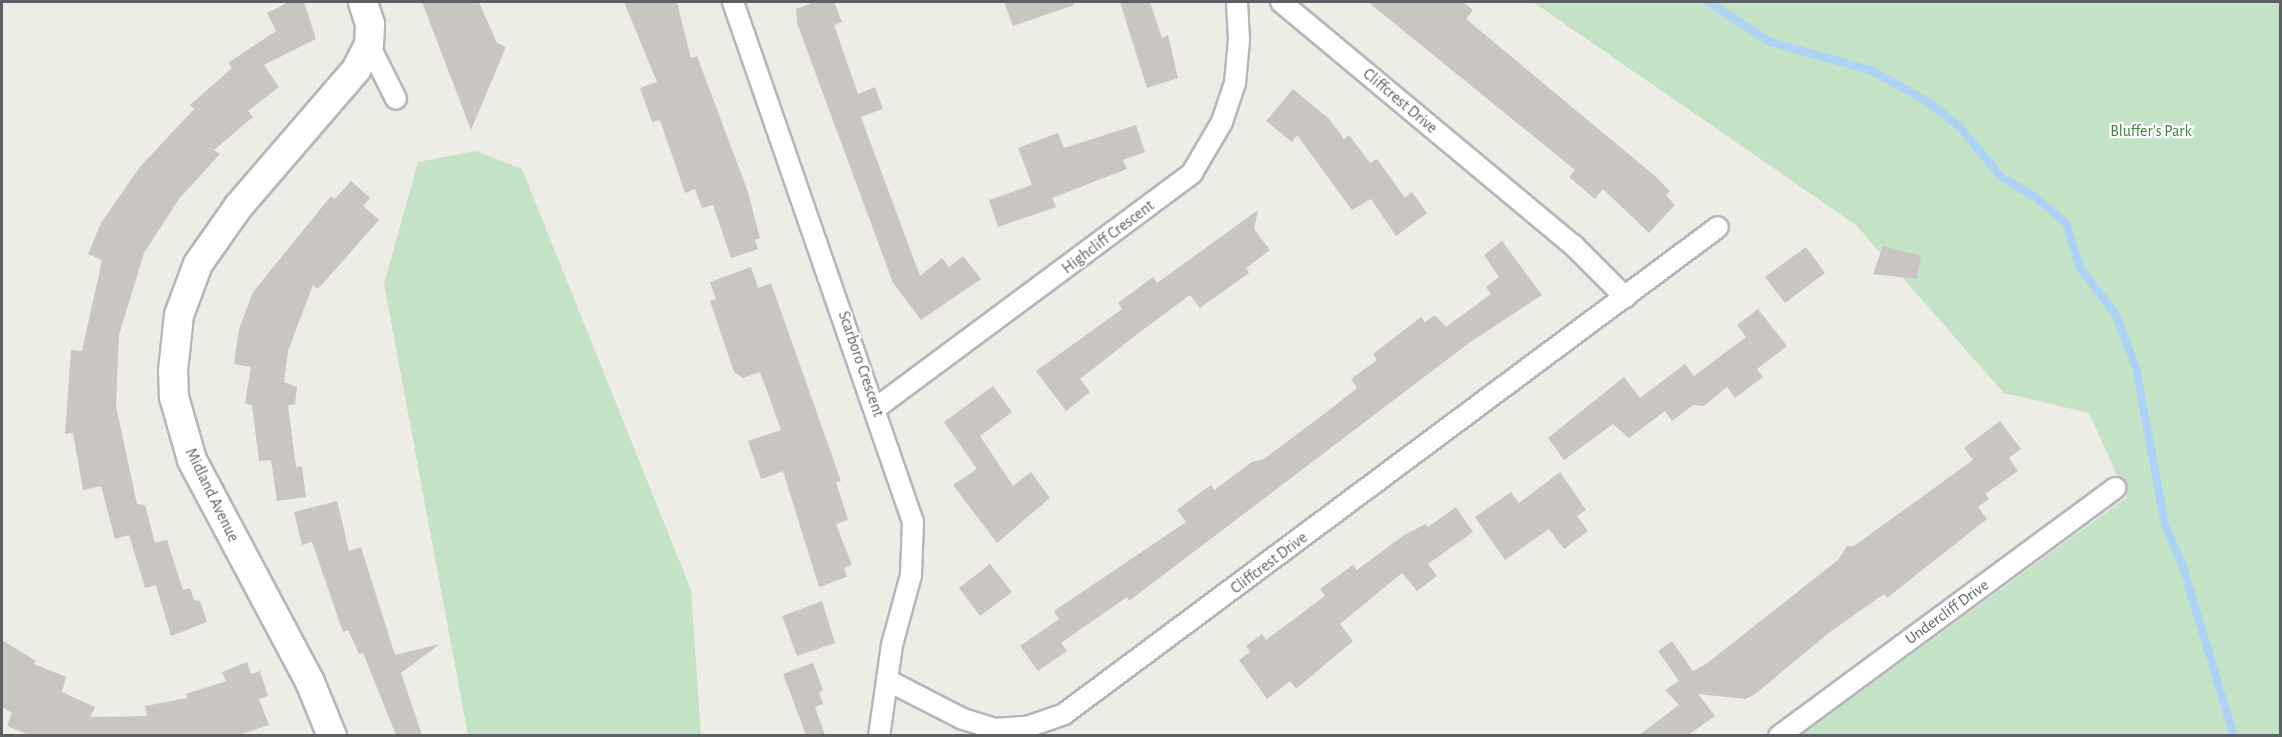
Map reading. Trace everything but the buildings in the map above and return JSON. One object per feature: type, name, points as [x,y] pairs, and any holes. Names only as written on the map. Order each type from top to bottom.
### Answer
[{"type":"street","points":[[363,2],[370,24],[369,45],[396,99]]},
{"type":"street","name":"Scarboro Crescent","points":[[733,2],[914,522],[911,575],[887,680],[879,735]]},
{"type":"street","name":"Highcliff Crescent","points":[[876,408],[1191,173],[1222,122],[1235,83],[1239,40],[1237,2]]},
{"type":"street","name":"Cliffcrest Drive","points":[[1281,2],[1572,245],[1625,297]]},
{"type":"street","name":"Midland Avenue","points":[[333,735],[306,674],[192,460],[180,424],[172,371],[187,290],[213,237],[356,70],[369,45]]},
{"type":"street","name":"Cliffcrest Drive","points":[[887,680],[963,719],[995,729],[1027,727],[1064,714],[1718,227]]},
{"type":"street","name":"Undercliff Drive","points":[[1779,735],[2115,488]]},
{"type":"green space","name":"Bluffer's Park","points":[[1533,2],[2280,2],[2280,735],[1802,735],[2127,497],[2089,413],[2004,393],[1856,225]]},
{"type":"green space","points":[[476,151],[522,169],[691,590],[701,735],[468,735],[384,284],[418,162]]},
{"type":"waterway","points":[[1709,2],[1770,42],[1873,71],[1928,102],[1960,127],[2001,177],[2034,196],[2066,223],[2080,268],[2116,315],[2136,368],[2165,525],[2182,564],[2234,736]]}]
